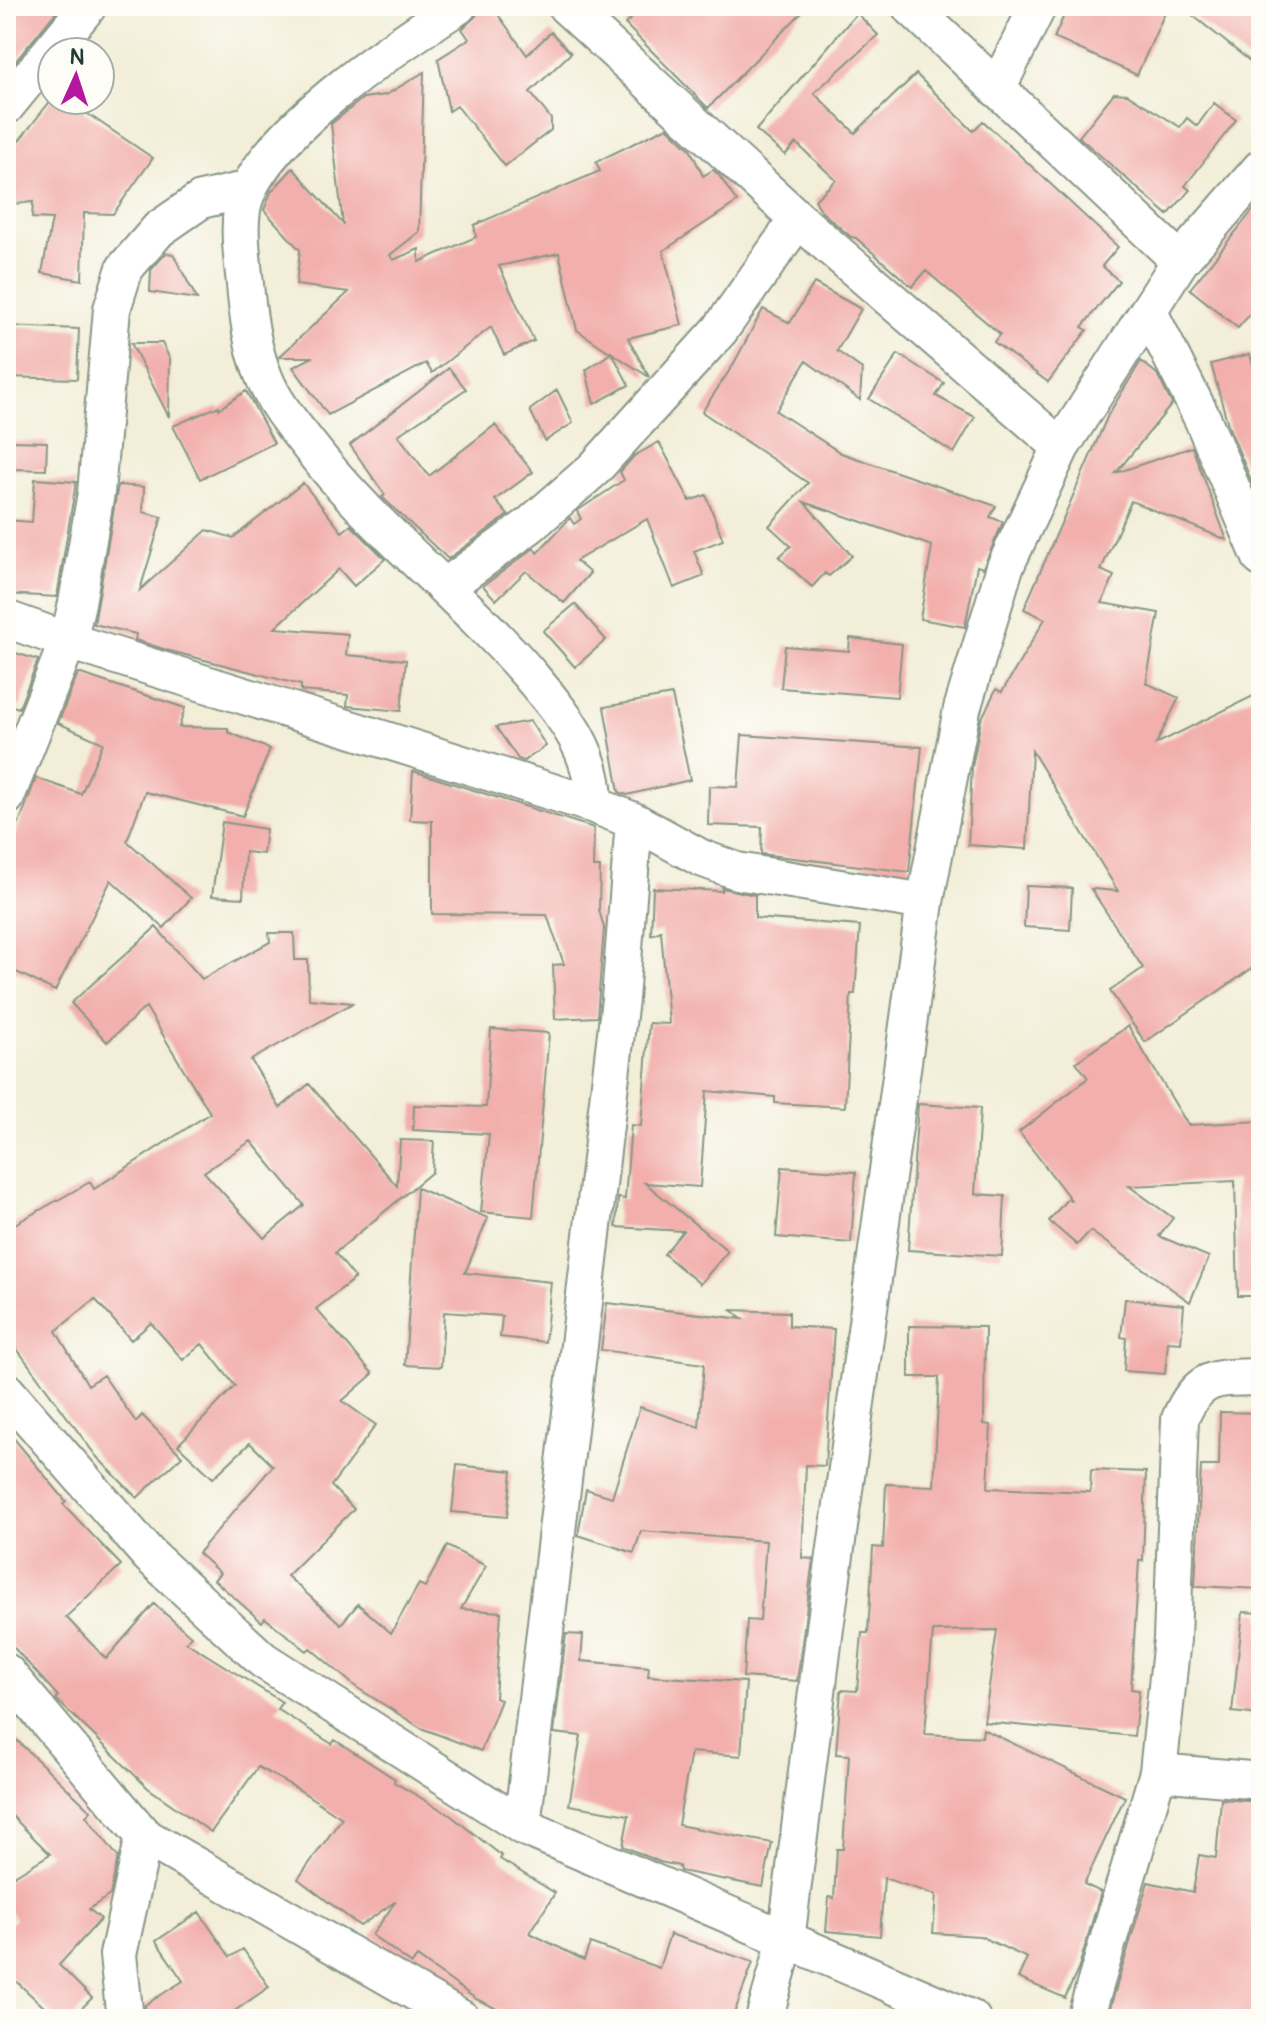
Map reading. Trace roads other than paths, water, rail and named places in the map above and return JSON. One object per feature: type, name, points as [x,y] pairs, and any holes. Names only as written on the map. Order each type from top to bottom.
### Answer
[{"type":"street","points":[[6,106],[88,6]]},
{"type":"street","points":[[458,6],[338,88],[277,151],[249,189],[242,211],[244,275],[251,337],[264,379],[292,424],[335,479],[496,634],[563,711],[595,782],[594,805]]},
{"type":"street","points":[[566,6],[798,219],[1061,447]]},
{"type":"street","points":[[910,6],[1180,261]]},
{"type":"street","points":[[997,89],[1038,6]]},
{"type":"street","points":[[764,2019],[786,1940],[827,1612],[925,902],[962,709],[1005,567],[1061,447],[1180,261],[1261,168]]},
{"type":"street","points":[[6,797],[68,641],[96,493],[112,309],[125,268],[159,229],[201,200],[249,189]]},
{"type":"street","points":[[445,587],[530,525],[594,469],[720,330],[798,219]]},
{"type":"street","points":[[1149,312],[1203,420],[1248,500],[1261,558]]},
{"type":"street","points":[[6,619],[594,805],[634,821],[701,858],[737,871],[925,902]]},
{"type":"street","points":[[522,1826],[620,999],[634,821]]},
{"type":"street","points":[[1085,2019],[1158,1772],[1172,1639],[1180,1419],[1190,1395],[1212,1378],[1261,1377]]},
{"type":"street","points":[[6,1391],[149,1555],[263,1660],[522,1826],[972,2019]]},
{"type":"street","points":[[6,1672],[144,1836],[462,2019]]},
{"type":"street","points":[[1158,1772],[1261,1781]]},
{"type":"street","points":[[125,2019],[118,1955],[144,1836]]}]
